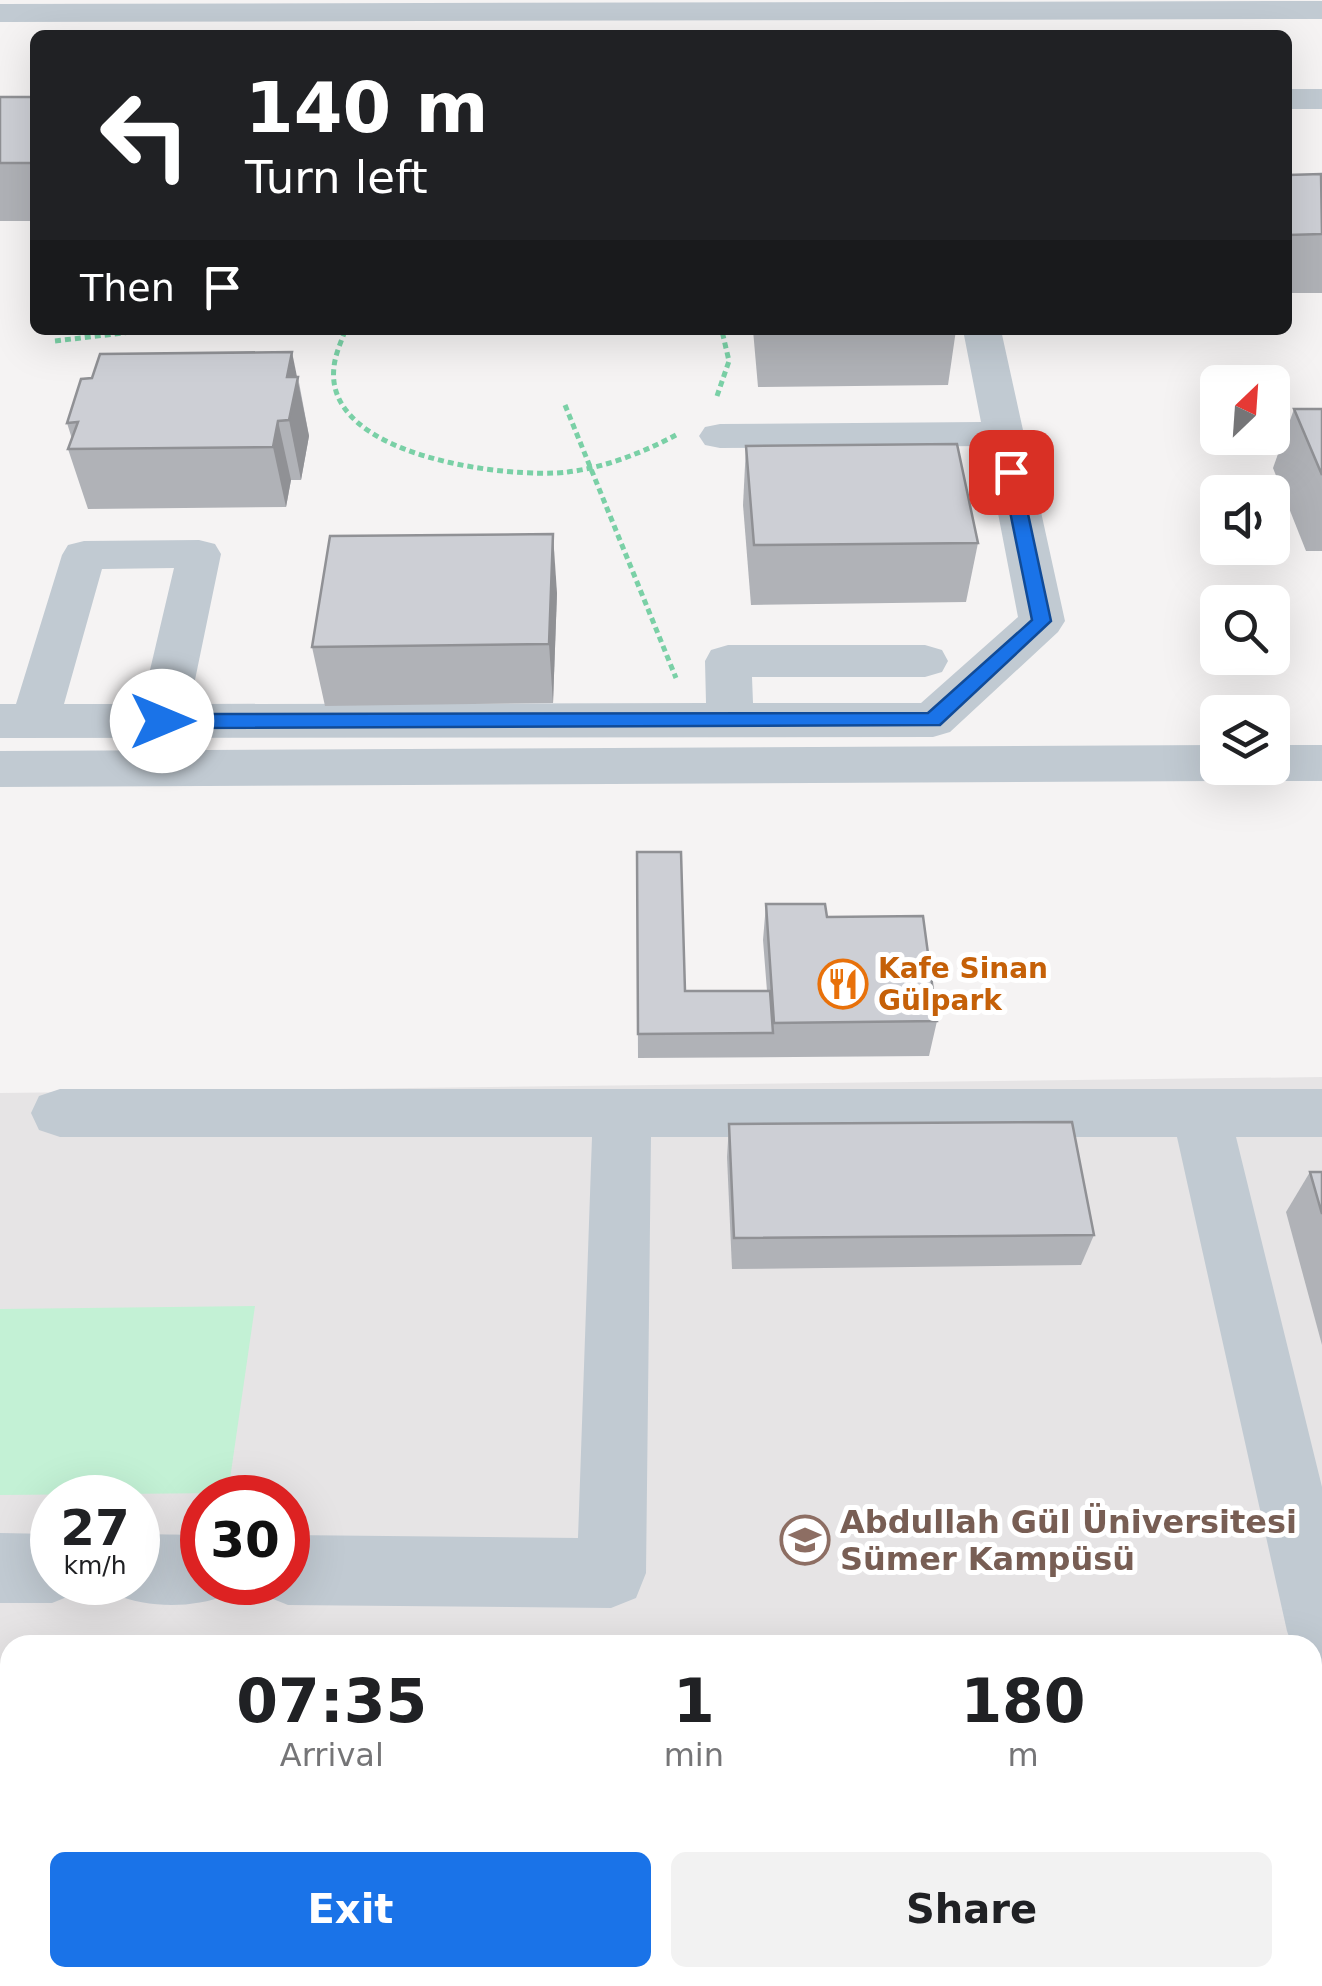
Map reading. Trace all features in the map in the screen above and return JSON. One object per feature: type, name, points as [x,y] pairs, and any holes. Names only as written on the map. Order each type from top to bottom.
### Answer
[{"type":"street","points":[[0,13],[1226,5],[1322,10]]},
{"type":"street","points":[[1292,38],[1322,38]]},
{"type":"street","points":[[0,39],[30,39]]},
{"type":"street","points":[[1292,99],[1322,99]]},
{"type":"street","points":[[162,721],[199,554],[84,555],[17,721],[162,721],[712,720],[933,720],[1042,621],[983,335]]},
{"type":"street","points":[[720,436],[1003,434]]},
{"type":"street","points":[[712,720],[728,661],[925,661]]},
{"type":"street","points":[[0,769],[1200,763]]},
{"type":"street","points":[[1290,763],[1322,763]]},
{"type":"street","points":[[60,1113],[1322,1114]]},
{"type":"street","points":[[1201,1113],[1322,1630]]},
{"type":"street","points":[[310,1570],[611,1573],[622,1114]]},
{"type":"street","points":[[0,1568],[30,1568]]},
{"type":"path","points":[[55,342],[109,335]]},
{"type":"path","points":[[343,335],[336,350],[336,386],[358,421],[399,449],[426,460],[489,473],[558,473],[591,468]]},
{"type":"path","points":[[565,405],[591,468],[712,720]]},
{"type":"shaded area","name":"Abdullah Gül Üniversitesi Sümer Kampüsü","points":[[1322,1077],[1322,1635],[0,1635],[0,1093]]},
{"type":"green space","points":[[255,1306],[231,1475],[180,1475],[180,1493],[160,1494],[160,1475],[30,1475],[30,1495],[0,1495],[0,1309]]},
{"type":"building","points":[[0,97],[30,97],[30,163],[0,163]]},
{"type":"building","points":[[1321,174],[1322,234],[1292,235],[1292,175]]},
{"type":"building","points":[[292,352],[287,377],[298,377],[289,420],[278,421],[273,447],[68,449],[78,422],[67,423],[81,379],[92,378],[100,354]]},
{"type":"building","points":[[1294,409],[1322,409],[1322,475]]},
{"type":"building","points":[[957,444],[978,543],[754,545],[746,446]]},
{"type":"building","points":[[553,534],[549,644],[312,647],[330,536]]},
{"type":"building","points":[[637,852],[681,852],[685,991],[770,991],[773,1033],[638,1034]]},
{"type":"building","name":"Kafe Sinan Gülpark","points":[[766,904],[825,904],[827,917],[923,916],[937,1021],[774,1023]]},
{"type":"building","points":[[1072,1122],[1094,1235],[734,1238],[729,1124]]},
{"type":"building","points":[[1310,1172],[1322,1172],[1322,1214]]},
{"type":"place","name":"Kafe Sinan Gülpark","points":[[843,984]]},
{"type":"place","name":"Abdullah Gül Üniversitesi Sümer Kampüsü","points":[[805,1540]]},
{"type":"route","points":[[162,721],[933,720],[1042,621],[1011,472]]}]
